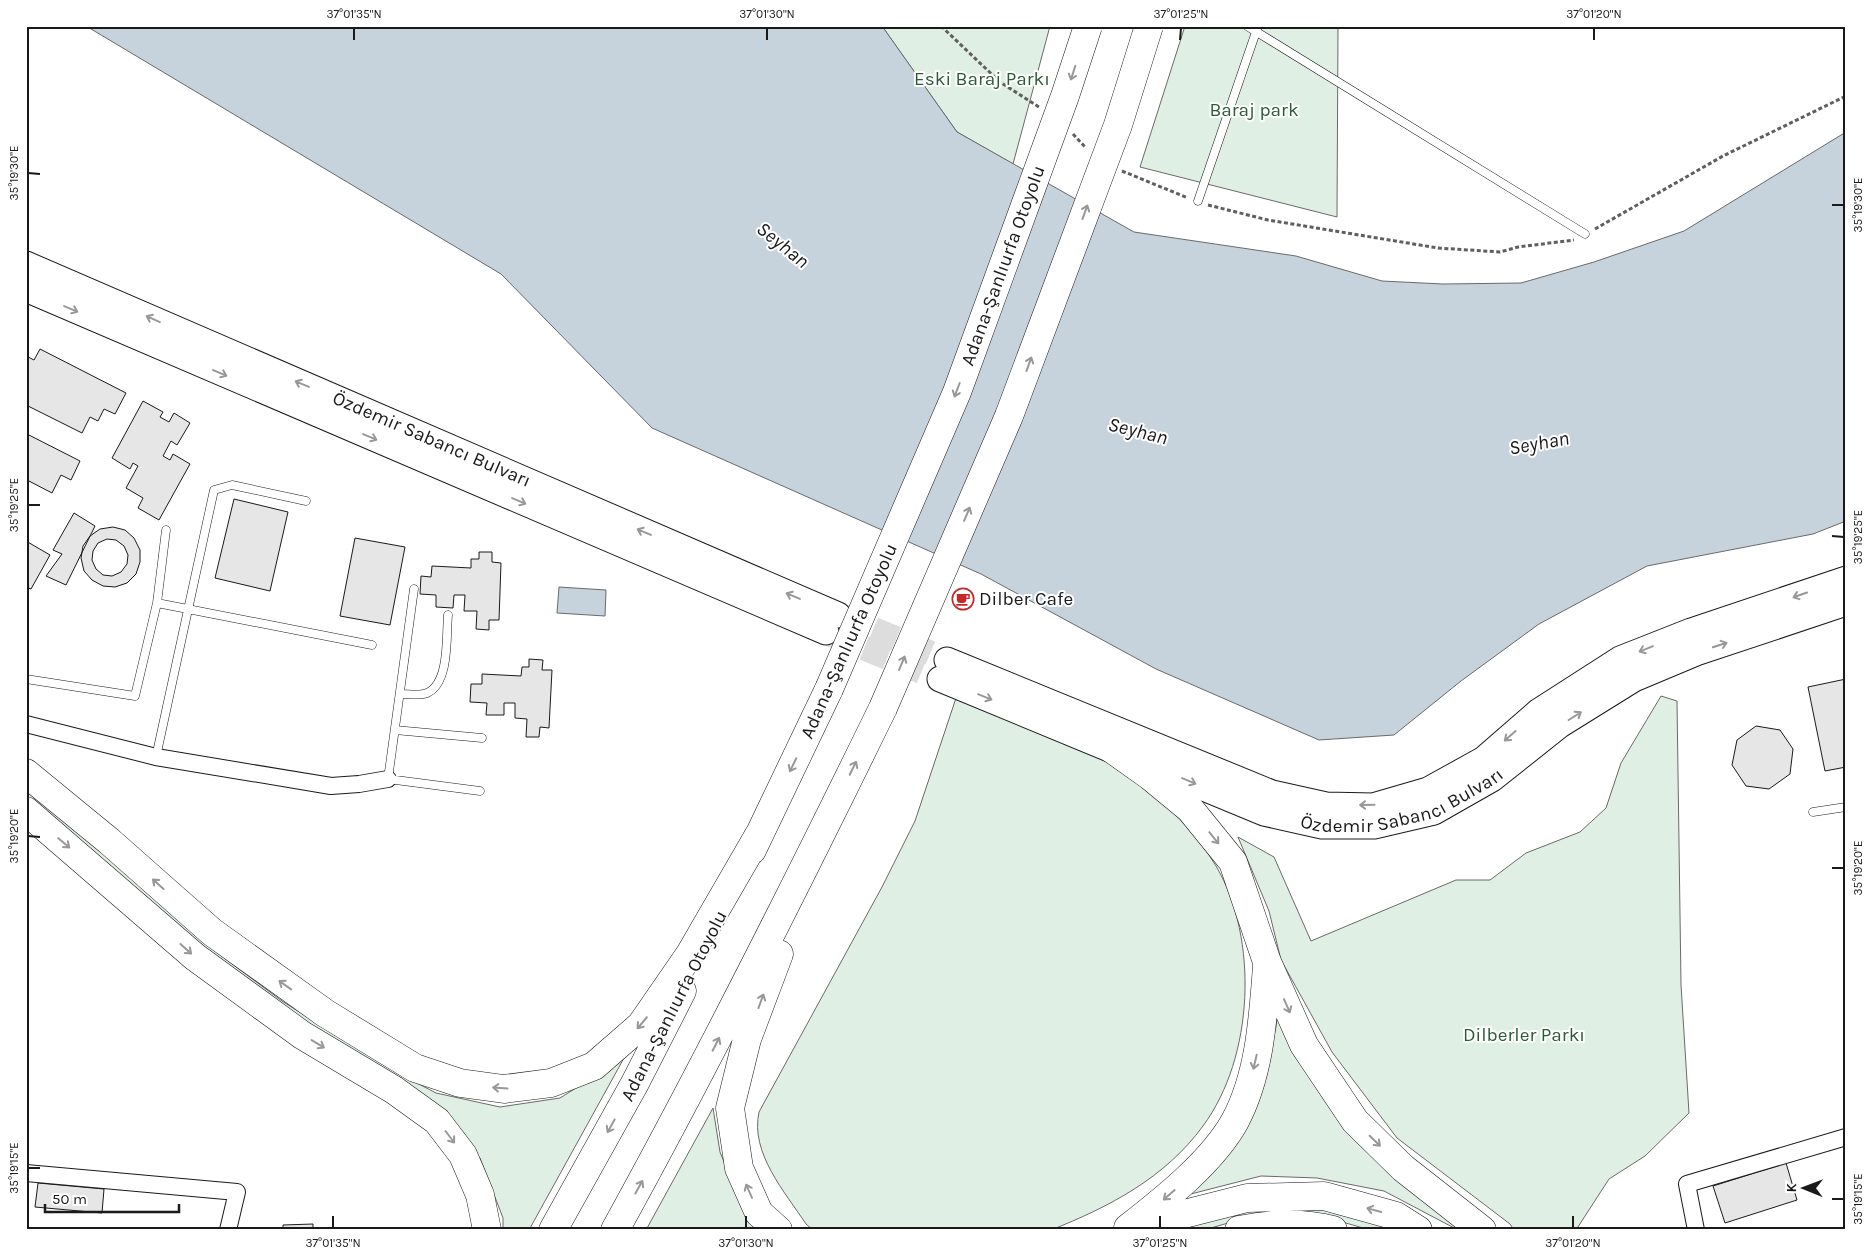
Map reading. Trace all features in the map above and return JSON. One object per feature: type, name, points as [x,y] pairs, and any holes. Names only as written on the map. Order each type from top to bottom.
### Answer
[{"type":"highway","name":"Adana-Şanlıurfa Otoyolu","points":[[553,1230],[635,1083],[830,689],[957,392],[1065,96],[1088,26]]},
{"type":"highway","points":[[615,1230],[697,1080],[883,708],[1009,416],[1118,126],[1149,26]]},
{"type":"highway","points":[[1112,749],[1150,776],[1190,809],[1233,862],[1267,962],[1304,1044],[1355,1121],[1403,1168],[1482,1230]]},
{"type":"highway","points":[[26,773],[109,841],[212,932],[325,1013],[414,1068],[460,1083],[504,1089],[551,1083],[594,1066],[641,1025],[690,954],[760,833]]},
{"type":"highway","points":[[26,811],[195,957],[302,1035],[394,1090],[437,1121],[463,1155],[480,1195],[487,1230]]},
{"type":"highway","points":[[778,1230],[759,1212],[739,1168],[730,1108],[748,1039],[832,812]]},
{"type":"highway","points":[[1126,1229],[1169,1196],[1204,1162],[1235,1122],[1249,1088],[1262,1029],[1267,962]]},
{"type":"highway","points":[[1126,1229],[1247,1198],[1324,1196],[1396,1216],[1418,1230]]},
{"type":"highway","points":[[1239,1230],[1265,1224],[1322,1227],[1333,1230]]},
{"type":"main road","name":"Özdemir Sabancı Bulvarı","points":[[26,264],[832,624],[26,290]]},
{"type":"main road","name":"Özdemir Sabancı Bulvarı","points":[[1846,579],[1691,631],[1620,660],[1539,710],[1484,759],[1428,790],[1373,806],[1326,805],[1272,793],[944,670],[1112,749],[1264,813],[1322,826],[1374,826],[1434,812],[1492,779],[1560,725],[1634,679],[1696,653],[1846,603]]},
{"type":"street","points":[[26,724],[156,756],[331,786],[388,779]]},
{"type":"street","points":[[1696,1230],[1686,1184],[1846,1137]]},
{"type":"street","points":[[26,1173],[237,1192],[228,1230]]},
{"type":"lane","points":[[1247,26],[1257,29],[1585,234]]},
{"type":"lane","points":[[1198,201],[1257,29]]},
{"type":"lane","points":[[156,756],[214,490],[232,485],[306,501]]},
{"type":"lane","points":[[26,680],[135,696],[158,603],[166,530]]},
{"type":"lane","points":[[414,589],[388,779],[480,791]]},
{"type":"lane","points":[[158,603],[372,645]]},
{"type":"lane","points":[[400,694],[429,692],[441,680],[444,667],[448,615]]},
{"type":"lane","points":[[394,730],[482,738]]},
{"type":"lane","points":[[1813,812],[1846,808]]},
{"type":"path","points":[[941,26],[1000,82],[1045,111]]},
{"type":"path","points":[[1119,169],[1226,211],[1268,220],[1438,248],[1500,252],[1518,247],[1570,243],[1723,156],[1846,96]]},
{"type":"path","points":[[1072,132],[1089,152]]},
{"type":"green space","name":"Eski Baraj Parkı","points":[[882,26],[1050,26],[1013,164],[957,132]]},
{"type":"green space","name":"Baraj park","points":[[1185,26],[1338,26],[1337,217],[1140,167]]},
{"type":"green space","points":[[957,695],[1110,762],[1137,780],[1159,799],[1180,819],[1208,854],[1230,895],[1239,928],[1244,962],[1245,998],[1241,1033],[1233,1067],[1220,1098],[1203,1126],[1171,1161],[1154,1176],[1115,1201],[1051,1230],[813,1230],[806,1224],[771,1171],[764,1157],[758,1127],[759,1112],[882,887],[915,821]]},
{"type":"green space","name":"Dilberler Parkı","points":[[1661,696],[1677,701],[1681,985],[1689,1113],[1645,1156],[1609,1179],[1576,1230],[1514,1230],[1510,1224],[1397,1138],[1332,1052],[1281,960],[1269,911],[1238,837],[1274,857],[1311,941],[1456,880],[1490,880],[1526,853],[1580,832],[1606,808],[1621,763]]},
{"type":"green space","points":[[26,791],[95,840],[216,952],[282,1001],[385,1066],[436,1093],[500,1107],[560,1098],[624,1058],[529,1230],[503,1230],[503,1218],[480,1158],[428,1104],[274,1005],[26,801]]},
{"type":"green space","points":[[1279,1001],[1308,1065],[1472,1230],[1458,1230],[1384,1191],[1317,1178],[1261,1176],[1183,1196],[1263,1082],[1276,1027]]},
{"type":"green space","points":[[713,1108],[720,1152],[737,1194],[763,1230],[646,1230]]},
{"type":"green space","points":[[1241,1210],[1332,1210],[1398,1230],[1370,1230],[1332,1219],[1242,1219],[1204,1230],[1175,1230]]},
{"type":"water","name":"Seyhan","points":[[86,26],[882,26],[957,132],[1134,232],[1296,256],[1382,281],[1443,284],[1521,283],[1594,262],[1684,231],[1846,132],[1846,521],[1813,534],[1647,566],[1539,624],[1461,681],[1394,735],[1319,740],[1156,669],[981,574],[652,428],[501,274]]},
{"type":"water","points":[[559,587],[606,590],[605,616],[557,613]]},
{"type":"building","points":[[40,349],[126,393],[115,414],[104,409],[98,421],[90,417],[82,433],[26,405],[26,356],[34,360]]},
{"type":"building","points":[[143,401],[163,412],[160,417],[169,422],[174,413],[190,423],[177,445],[171,441],[163,456],[170,460],[173,454],[190,464],[159,520],[138,508],[143,498],[126,488],[138,466],[133,463],[130,469],[112,458]]},
{"type":"building","points":[[27,434],[80,461],[71,480],[61,475],[52,493],[29,481],[26,487]]},
{"type":"building","points":[[234,499],[288,512],[270,591],[215,578]]},
{"type":"building","points":[[74,513],[95,526],[66,585],[46,576],[62,554],[53,550]]},
{"type":"building","points":[[113,527],[125,530],[134,538],[140,550],[140,562],[136,574],[127,583],[115,587],[103,586],[92,580],[84,571],[81,558],[83,546],[90,536],[100,529]],"holes":[[[107,539],[116,540],[124,546],[128,555],[127,564],[121,572],[112,576],[103,575],[96,569],[92,560],[93,551],[98,543]]]},
{"type":"building","points":[[355,538],[405,547],[390,625],[340,616]]},
{"type":"building","points":[[26,541],[50,555],[31,589],[26,587]]},
{"type":"building","points":[[479,552],[492,552],[492,562],[501,563],[499,620],[489,620],[489,630],[476,629],[477,611],[464,611],[465,595],[454,595],[453,608],[436,607],[436,595],[420,594],[421,576],[431,577],[432,566],[471,568],[471,559],[479,559]]},
{"type":"building","points":[[529,659],[543,660],[542,670],[552,670],[549,728],[540,727],[539,737],[526,737],[527,719],[515,718],[515,703],[504,703],[504,715],[486,715],[487,703],[470,702],[471,684],[482,684],[482,674],[521,676],[522,667],[529,667]]},
{"type":"building","points":[[1846,679],[1846,767],[1825,771],[1808,687]]},
{"type":"building","points":[[1756,726],[1780,730],[1793,749],[1790,774],[1769,789],[1746,786],[1732,765],[1737,740]]},
{"type":"building","points":[[1786,1163],[1797,1200],[1725,1223],[1713,1186]]},
{"type":"building","points":[[38,1183],[104,1189],[102,1213],[35,1207]]},
{"type":"building","points":[[313,1224],[313,1230],[283,1230],[283,1225]]},
{"type":"tunnel","points":[[839,615],[947,660]]},
{"type":"tunnel","points":[[830,634],[940,679]]},
{"type":"place","name":"Dilber Cafe","points":[[963,599]]}]
